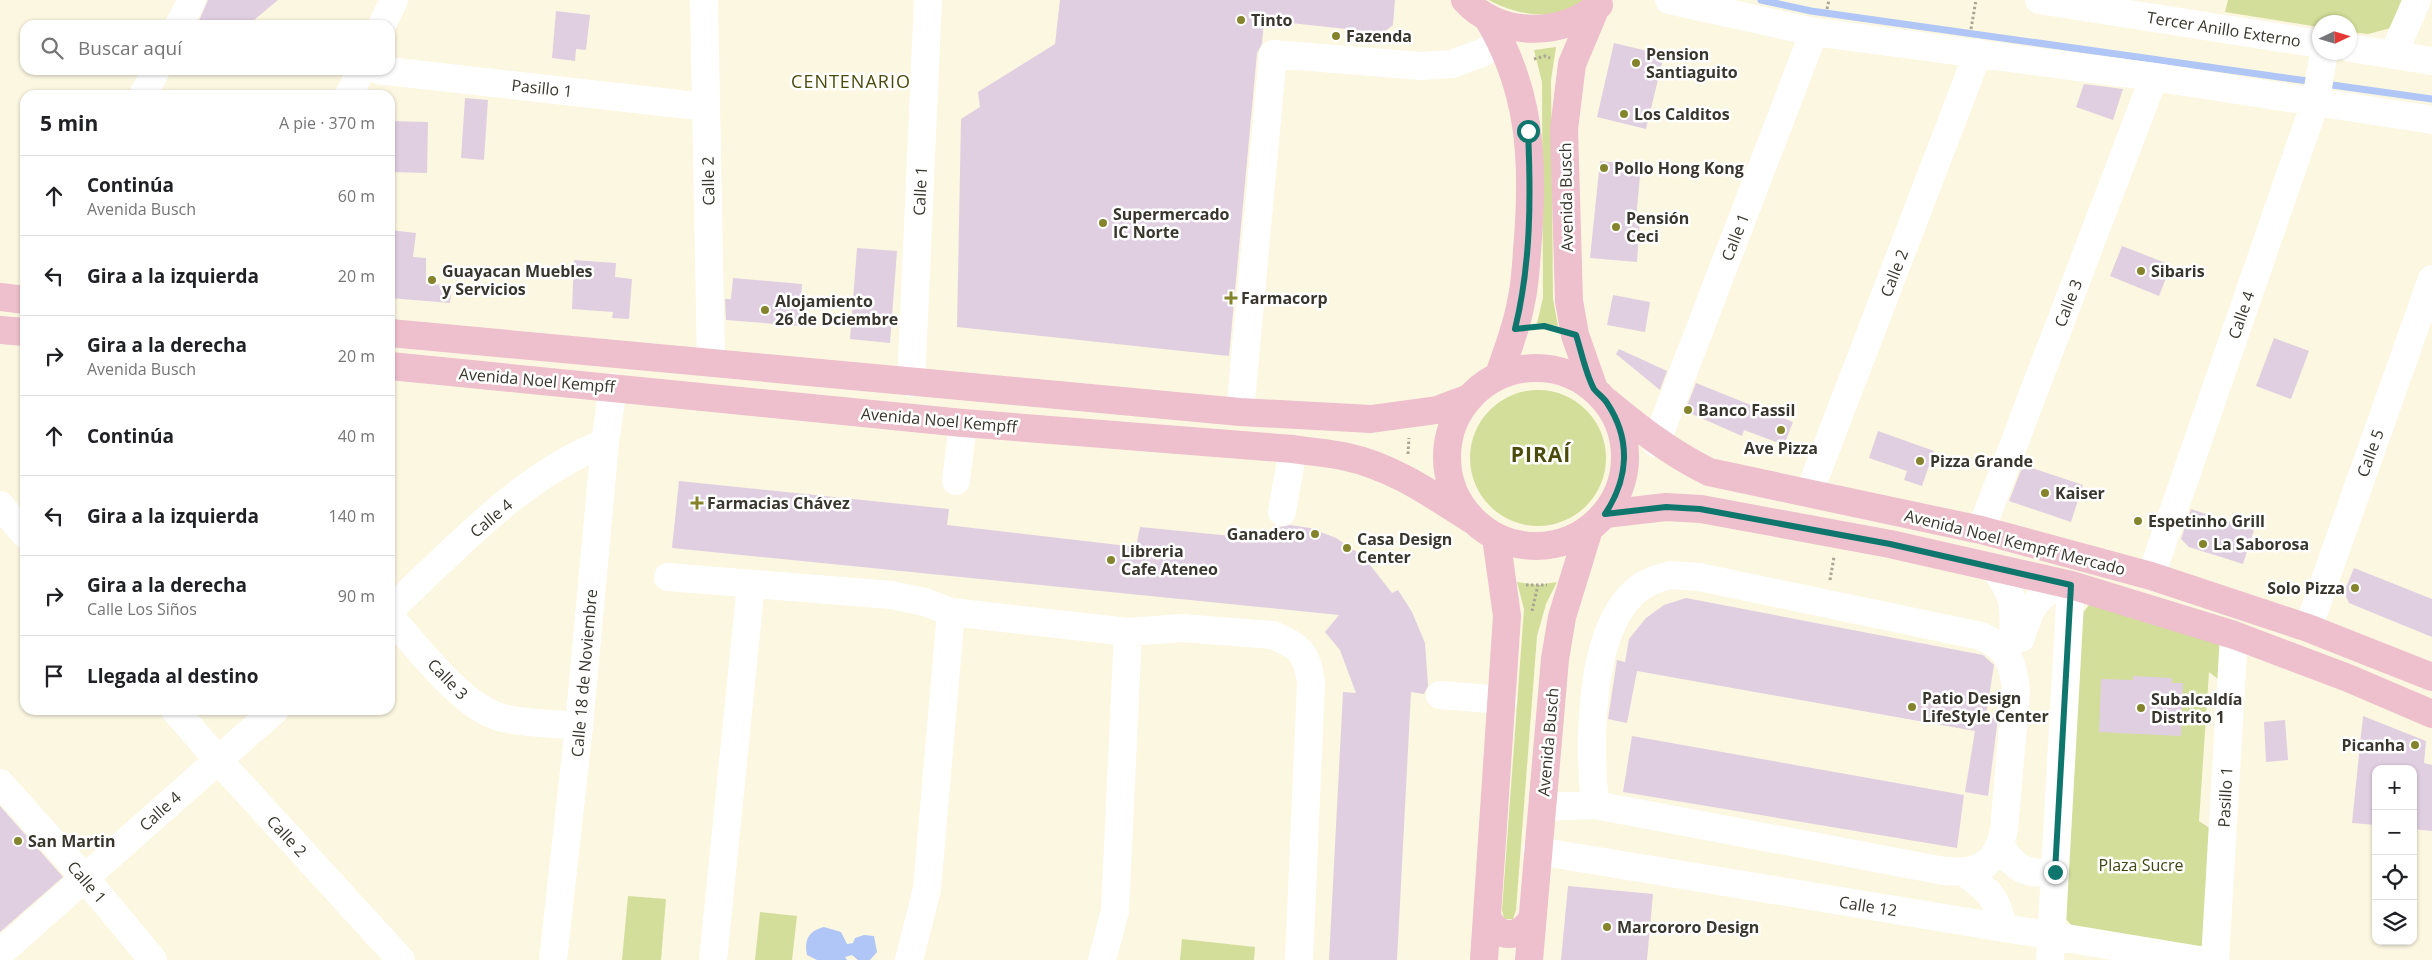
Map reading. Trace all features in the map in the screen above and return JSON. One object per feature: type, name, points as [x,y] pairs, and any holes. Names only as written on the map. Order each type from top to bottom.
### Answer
[{"type":"main road","points":[[1464,0],[1486,17],[1514,28],[1543,29],[1572,22],[1600,4]]},
{"type":"main road","name":"Avenida Busch","points":[[1600,4],[1572,64],[1564,129],[1569,301],[1576,335],[1600,395]]},
{"type":"main road","points":[[1486,17],[1502,42],[1513,69],[1528,131],[1531,198],[1522,302],[1499,375]]},
{"type":"main road","points":[[0,297],[20,299]]},
{"type":"main road","points":[[0,330],[20,332]]},
{"type":"main road","name":"Avenida Noel Kempff","points":[[395,334],[1240,412],[1371,419],[1437,410],[1469,398]]},
{"type":"main road","points":[[395,342],[434,346],[462,340]]},
{"type":"main road","points":[[620,388],[644,384],[693,388],[705,381],[711,363]]},
{"type":"main road","name":"Avenida Noel Kempff","points":[[395,366],[963,423],[1293,449],[1347,457],[1382,468],[1406,479],[1474,520]]},
{"type":"main road","points":[[1538,367],[1552,369],[1577,377],[1600,395],[1618,422],[1624,445],[1624,469],[1617,493],[1597,521],[1567,541],[1544,546],[1519,545],[1496,537],[1474,520],[1457,496],[1451,483],[1447,460],[1449,438],[1456,416],[1469,398],[1483,385],[1499,375],[1518,369],[1538,367]]},
{"type":"main road","points":[[779,404],[784,391],[799,381],[862,378]]},
{"type":"main road","name":"Avenida Noel Kempff Mercado","points":[[1600,395],[1656,443],[1678,457],[1709,472],[1981,530],[2151,576],[2308,628],[2432,677]]},
{"type":"main road","name":"Avenida Noel Kempff Mercado","points":[[1597,521],[1666,507],[1700,509],[1890,544],[2066,584],[2234,635],[2348,678],[2432,714]]},
{"type":"main road","name":"Avenida Busch","points":[[1529,960],[1555,659],[1562,617],[1597,521]]},
{"type":"main road","points":[[1484,960],[1507,616],[1496,537]]},
{"type":"main road","points":[[1890,544],[1936,539],[1964,541],[2125,582],[2138,582],[2151,576]]},
{"type":"main road","points":[[2234,635],[2245,624],[2262,621],[2432,692]]},
{"type":"main road","points":[[1488,919],[1498,932],[1507,935],[1517,934],[1526,928],[1532,919]]},
{"type":"street","points":[[182,20],[192,0]]},
{"type":"street","points":[[384,20],[394,0]]},
{"type":"street","name":"Calle 2","points":[[704,0],[711,363]]},
{"type":"street","name":"Calle 1","points":[[911,383],[928,0]]},
{"type":"street","points":[[1669,0],[1814,32],[2317,97],[2432,120]]},
{"type":"street","name":"Tercer Anillo Externo","points":[[2039,0],[2096,4],[2312,49]]},
{"type":"street","points":[[2393,55],[2417,0]]},
{"type":"street","name":"Calle 1","points":[[1656,443],[1814,32]]},
{"type":"street","points":[[1240,412],[1273,54],[1421,66],[1452,64],[1482,53],[1502,42]]},
{"type":"street","points":[[2357,49],[2432,61]]},
{"type":"street","name":"Calle 2","points":[[1809,493],[1978,53]]},
{"type":"street","name":"Calle 4","points":[[2151,576],[2317,97],[2321,60]]},
{"type":"street","name":"Pasillo 1","points":[[395,72],[706,107]]},
{"type":"street","points":[[146,90],[153,75]]},
{"type":"street","points":[[351,90],[359,75]]},
{"type":"street","name":"Calle 3","points":[[1981,530],[2154,77]]},
{"type":"street","name":"Calle 5","points":[[2308,628],[2432,279]]},
{"type":"street","name":"Calle 18 de Noviembre","points":[[553,960],[579,726],[605,443],[620,388]]},
{"type":"street","points":[[956,481],[963,423]]},
{"type":"street","name":"Calle 4","points":[[395,605],[493,514],[578,453],[605,443]]},
{"type":"street","points":[[1282,512],[1293,449]]},
{"type":"street","points":[[0,505],[20,528]]},
{"type":"street","points":[[1994,568],[2013,597],[2017,637],[2036,600],[2066,584]]},
{"type":"street","points":[[1542,807],[1595,805],[1944,870],[1964,872],[1978,868],[1992,858],[2000,846],[2004,830],[2016,691],[2014,671],[2008,655],[1997,643],[1981,636],[1699,577],[1670,576],[1644,585],[1622,607],[1605,639],[1594,695],[1591,772],[1595,805]]},
{"type":"street","points":[[668,577],[890,595],[925,602],[951,612],[1128,632],[1182,628],[1273,635],[1300,649],[1308,664],[1311,682],[1300,960]]},
{"type":"street","points":[[713,960],[751,584]]},
{"type":"street","points":[[2051,948],[2066,584]]},
{"type":"street","points":[[909,960],[926,889],[951,612]]},
{"type":"street","name":"Calle 3","points":[[395,622],[463,697],[481,709],[500,718],[579,726]]},
{"type":"street","points":[[1102,960],[1115,911],[1128,632]]},
{"type":"street","name":"Pasillo 1","points":[[2215,960],[2234,635]]},
{"type":"street","points":[[1440,695],[1502,700]]},
{"type":"street","name":"Calle 2","points":[[179,715],[401,960]]},
{"type":"street","name":"Calle 4","points":[[0,953],[269,715]]},
{"type":"street","name":"Calle 1","points":[[0,784],[85,878],[153,960]]},
{"type":"street","points":[[2000,846],[2012,863],[2024,872],[2055,872]]},
{"type":"street","name":"Calle 12","points":[[1538,851],[2003,928],[2051,948],[2199,960]]},
{"type":"street","points":[[1964,872],[1983,886],[1994,898],[2003,928]]},
{"type":"path","points":[[1974,14],[1976,0]]},
{"type":"path","points":[[1513,69],[1545,56],[1572,64]]},
{"type":"path","points":[[1406,479],[1411,415]]},
{"type":"path","points":[[1504,585],[1573,585]]},
{"type":"green space","points":[[1489,0],[1585,0],[1567,10],[1535,14],[1506,8]]},
{"type":"green space","points":[[2228,0],[2408,0],[2391,28],[2368,34],[2357,33],[2357,15],[2312,15],[2312,26],[2225,12]]},
{"type":"green space","points":[[1556,47],[1551,80],[1553,299],[1558,326],[1537,323],[1543,298],[1542,82],[1534,50]]},
{"type":"green space","points":[[1538,390],[1564,395],[1576,401],[1586,410],[1595,420],[1601,432],[1606,458],[1601,484],[1595,496],[1586,506],[1576,515],[1564,521],[1538,526],[1512,521],[1500,515],[1490,506],[1481,496],[1475,484],[1470,458],[1475,432],[1481,420],[1490,410],[1500,401],[1512,395]]},
{"type":"green space","points":[[1517,582],[1538,585],[1557,582],[1546,604],[1537,636],[1516,910],[1513,919],[1504,919],[1502,910],[1524,609]]},
{"type":"green space","name":"Plaza Sucre","points":[[2089,605],[2218,640],[2228,655],[2226,685],[2209,672],[2199,821],[2217,833],[2211,938],[2200,947],[2075,929],[2066,919],[2078,619]]},
{"type":"green space","points":[[628,896],[666,899],[661,960],[622,960]]},
{"type":"green space","points":[[760,912],[797,916],[792,960],[755,960]]},
{"type":"green space","points":[[1182,939],[1255,947],[1254,960],[1180,960]]},
{"type":"water","points":[[824,927],[841,932],[847,944],[853,943],[855,938],[864,935],[874,936],[877,952],[870,960],[858,960],[852,955],[845,957],[847,960],[817,960],[807,955],[806,944],[811,933]]},
{"type":"building","points":[[208,0],[278,0],[254,20],[199,20]]},
{"type":"building","name":"Supermercado IC Norte","points":[[1060,0],[1395,0],[1393,25],[1383,33],[1264,20],[1262,44],[1257,53],[1229,356],[957,327],[961,119],[980,107],[978,92],[1055,44]]},
{"type":"building","points":[[556,11],[590,15],[586,50],[576,49],[575,61],[552,58]]},
{"type":"building","points":[[1614,43],[1664,55],[1646,129],[1597,117]]},
{"type":"building","points":[[2084,84],[2123,89],[2113,120],[2076,107]]},
{"type":"building","points":[[465,98],[488,100],[484,160],[461,158]]},
{"type":"building","points":[[395,121],[428,122],[427,173],[395,172]]},
{"type":"building","points":[[1600,161],[1641,165],[1636,219],[1640,219],[1637,262],[1590,258]]},
{"type":"building","points":[[395,231],[416,233],[413,257],[426,258],[426,284],[452,285],[450,303],[395,298]]},
{"type":"building","name":"Sibaris","points":[[2122,246],[2171,265],[2159,296],[2110,276]]},
{"type":"building","points":[[857,248],[897,251],[890,343],[850,339]]},
{"type":"building","points":[[574,260],[616,263],[615,277],[632,279],[629,319],[612,318],[613,312],[572,309]]},
{"type":"building","name":"Alojamiento 26 de Dciembre","points":[[733,278],[802,284],[799,326],[726,320],[725,299],[731,299]]},
{"type":"building","points":[[1613,295],[1650,302],[1645,332],[1607,325]]},
{"type":"building","points":[[2274,338],[2309,351],[2291,399],[2256,386]]},
{"type":"building","points":[[1619,349],[1667,371],[1660,390],[1616,354]]},
{"type":"building","points":[[1696,383],[1793,422],[1784,445],[1744,430],[1742,436],[1685,411]]},
{"type":"building","points":[[1878,431],[1934,451],[1922,486],[1904,480],[1907,471],[1869,458]]},
{"type":"building","name":"Kaiser","points":[[2023,465],[2083,485],[2071,522],[2009,501]]},
{"type":"building","points":[[679,481],[949,509],[947,525],[1136,547],[1140,527],[1273,540],[1274,525],[1280,527],[1290,525],[1310,528],[1336,538],[1363,556],[1392,593],[1398,590],[1412,612],[1425,643],[1428,686],[1424,694],[1411,692],[1397,960],[1329,960],[1343,692],[1356,693],[1340,650],[1325,632],[1339,615],[672,548]]},
{"type":"building","points":[[2191,509],[2254,530],[2243,564],[2189,547],[2181,539]]},
{"type":"building","points":[[2354,568],[2432,599],[2432,637],[2349,603],[2344,592]]},
{"type":"building","name":"Patio Design LifeStyle Center","points":[[1686,598],[1983,655],[1994,665],[1986,716],[1998,718],[1988,796],[1965,792],[1975,731],[1637,671],[1627,723],[1608,719],[1617,660],[1625,662],[1629,639],[1646,618],[1664,605]]},
{"type":"building","name":"Subalcaldía Distrito 1","points":[[2133,676],[2172,678],[2172,683],[2183,683],[2181,736],[2099,732],[2101,679],[2133,680]]},
{"type":"building","points":[[2363,716],[2426,741],[2424,763],[2432,765],[2432,831],[2417,829],[2417,765],[2372,765],[2372,825],[2352,823]]},
{"type":"building","points":[[2285,720],[2288,760],[2266,762],[2264,722]]},
{"type":"building","points":[[1632,736],[1964,795],[1957,848],[1623,792]]},
{"type":"building","name":"San Martin","points":[[0,806],[63,877],[0,932]]},
{"type":"building","name":"Marcororo Design","points":[[1568,886],[1653,894],[1647,960],[1561,960]]},
{"type":"waterway","points":[[1761,0],[1811,11],[2315,82]]},
{"type":"waterway","points":[[2325,84],[2432,99]]},
{"type":"place","name":"Tinto","points":[[1241,20]]},
{"type":"place","name":"Fazenda","points":[[1336,36]]},
{"type":"place","name":"Pension Santiaguito","points":[[1636,63]]},
{"type":"place","name":"Los Calditos","points":[[1624,114]]},
{"type":"place","name":"Pollo Hong Kong","points":[[1604,168]]},
{"type":"place","name":"Supermercado IC Norte","points":[[1103,223]]},
{"type":"place","name":"Pensión Ceci","points":[[1616,227]]},
{"type":"place","name":"Sibaris","points":[[2141,271]]},
{"type":"place","name":"Guayacan Muebles y Servicios","points":[[432,280]]},
{"type":"place","name":"Farmacorp","points":[[1231,298]]},
{"type":"place","name":"Alojamiento 26 de Dciembre","points":[[765,310]]},
{"type":"place","name":"Banco Fassil","points":[[1688,410]]},
{"type":"place","name":"Ave Pizza","points":[[1781,430]]},
{"type":"place","name":"Pizza Grande","points":[[1920,461]]},
{"type":"place","name":"Kaiser","points":[[2045,493]]},
{"type":"place","name":"Farmacias Chávez","points":[[697,503]]},
{"type":"place","name":"Espetinho Grill","points":[[2138,521]]},
{"type":"place","name":"Ganadero","points":[[1315,534]]},
{"type":"place","name":"La Saborosa","points":[[2203,544]]},
{"type":"place","name":"Casa Design Center","points":[[1347,548]]},
{"type":"place","name":"Libreria Cafe Ateneo","points":[[1111,560]]},
{"type":"place","name":"Solo Pizza","points":[[2355,588]]},
{"type":"place","name":"Patio Design LifeStyle Center","points":[[1912,707]]},
{"type":"place","name":"Subalcaldía Distrito 1","points":[[2141,708]]},
{"type":"place","name":"Picanha","points":[[2415,745]]},
{"type":"place","name":"San Martin","points":[[18,841]]},
{"type":"place","name":"Marcororo Design","points":[[1607,927]]},
{"type":"district","name":"CENTENARIO","points":[[851,81]]},
{"type":"district","name":"PIRAÍ","points":[[1541,454]]},
{"type":"route","points":[[1528,131],[1531,198],[1522,302],[1515,329],[1544,326],[1576,335],[1594,389],[1606,401],[1618,422],[1624,445],[1624,469],[1621,485],[1605,514],[1666,507],[1700,509],[1890,544],[2071,585],[2055,872]]}]
